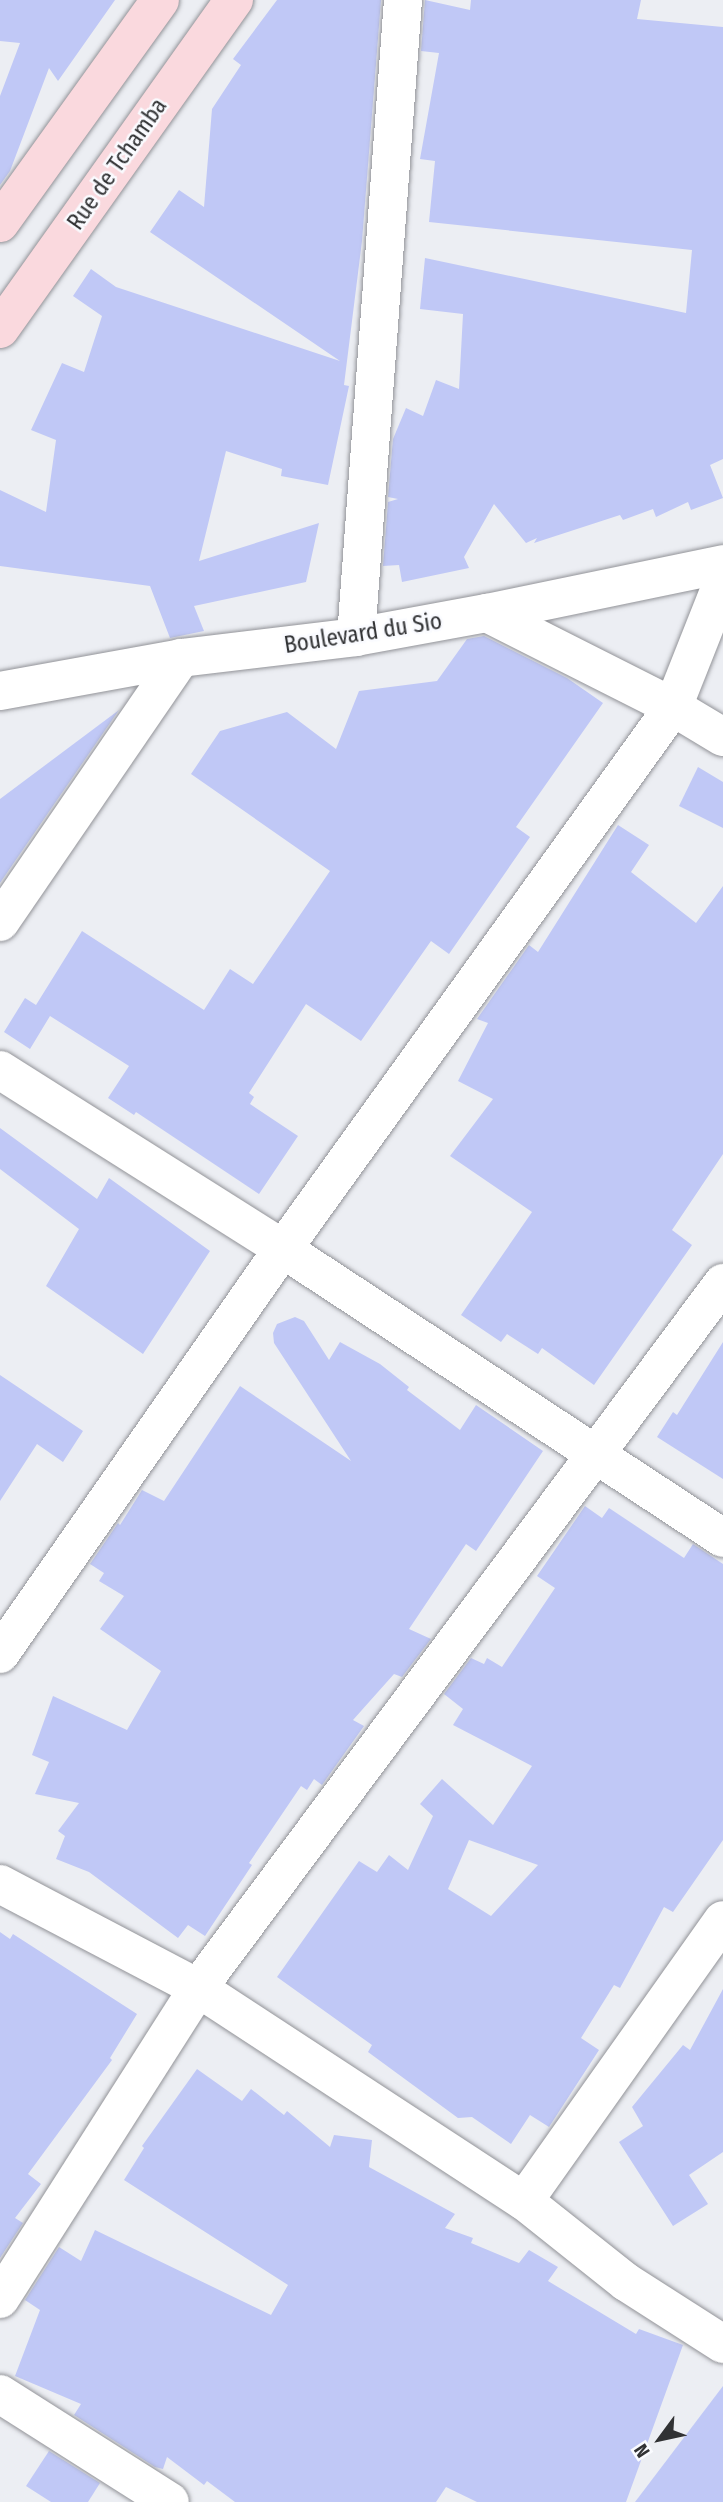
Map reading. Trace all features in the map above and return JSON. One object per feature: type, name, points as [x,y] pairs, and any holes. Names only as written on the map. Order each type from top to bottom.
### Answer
[{"type":"street","points":[[0,223],[160,0]]},
{"type":"street","name":"Rue de Tchamba","points":[[0,328],[234,0]]},
{"type":"street","points":[[356,637],[403,0]]},
{"type":"street","name":"Boulevard du Sio","points":[[0,691],[181,658],[356,637],[723,564]]},
{"type":"street","points":[[0,1654],[284,1249],[673,707],[723,581]]},
{"type":"street","points":[[487,613],[673,707],[723,737]]},
{"type":"street","points":[[0,922],[181,658]]},
{"type":"street","points":[[0,1070],[284,1249],[723,1538]]},
{"type":"street","points":[[0,2299],[198,1988],[723,1283]]},
{"type":"street","points":[[0,1884],[198,1988],[524,2201],[626,2282],[723,2344]]},
{"type":"street","points":[[524,2201],[723,1920]]},
{"type":"street","points":[[0,2394],[170,2502]]},
{"type":"building","points":[[0,0],[115,0],[58,81],[49,68],[10,171],[0,185],[0,96],[20,43],[0,41]]},
{"type":"building","points":[[277,0],[381,0],[362,241],[344,385],[349,386],[328,485],[281,476],[282,469],[226,451],[199,561],[319,523],[306,582],[194,606],[204,631],[170,638],[150,586],[0,566],[0,490],[46,512],[56,440],[31,430],[62,363],[84,372],[102,316],[73,296],[91,269],[116,287],[340,361],[150,232],[179,190],[204,207],[212,109],[241,65],[233,59]]},
{"type":"building","points":[[425,0],[470,10],[471,0],[641,0],[637,19],[723,27],[723,459],[710,465],[723,498],[691,510],[688,502],[656,517],[653,509],[623,520],[620,515],[534,543],[537,538],[526,543],[494,504],[464,557],[469,568],[402,582],[399,565],[383,566],[388,502],[398,499],[388,497],[393,439],[406,408],[423,416],[436,380],[459,389],[463,314],[420,309],[425,258],[686,313],[692,250],[429,222],[435,161],[420,159],[439,53],[421,51]]},
{"type":"building","points":[[484,636],[567,678],[603,703],[516,827],[530,837],[449,954],[431,941],[361,1041],[306,1004],[249,1093],[254,1097],[250,1104],[298,1136],[259,1194],[136,1112],[134,1115],[108,1098],[129,1066],[50,1016],[30,1049],[4,1032],[25,998],[36,1005],[82,931],[204,1010],[230,969],[253,984],[330,871],[191,774],[220,731],[287,712],[336,749],[359,691],[437,681],[467,639]]},
{"type":"building","points":[[119,710],[0,883],[0,799]]},
{"type":"building","points":[[698,767],[723,782],[723,828],[679,806]]},
{"type":"building","points":[[618,825],[649,845],[631,872],[696,923],[723,886],[723,1154],[672,1230],[692,1245],[594,1385],[542,1348],[538,1354],[507,1334],[501,1342],[461,1315],[532,1212],[450,1156],[493,1099],[458,1081],[488,1023],[477,1019],[529,945],[538,952]]},
{"type":"building","points":[[0,1128],[97,1199],[109,1178],[210,1251],[143,1354],[46,1286],[79,1229],[0,1169]]},
{"type":"building","points":[[295,1317],[304,1321],[329,1360],[340,1342],[380,1364],[409,1387],[407,1390],[460,1430],[476,1405],[543,1451],[476,1551],[466,1544],[409,1629],[431,1639],[402,1677],[394,1674],[353,1720],[364,1726],[322,1785],[314,1779],[307,1790],[301,1786],[249,1863],[252,1865],[205,1936],[188,1925],[178,1938],[89,1872],[56,1859],[65,1836],[58,1831],[79,1803],[35,1794],[49,1762],[32,1755],[53,1696],[127,1730],[161,1671],[100,1629],[124,1596],[99,1581],[104,1573],[90,1564],[118,1523],[120,1525],[142,1490],[164,1501],[240,1386],[351,1461],[274,1343],[273,1333],[277,1324]]},
{"type":"building","points":[[723,1342],[723,1479],[657,1437],[673,1412],[677,1415]]},
{"type":"building","points":[[0,1375],[83,1431],[63,1462],[37,1444],[0,1501]]},
{"type":"building","points":[[585,1506],[602,1518],[609,1508],[684,1558],[693,1544],[723,1564],[723,1840],[673,1912],[664,1907],[620,1988],[614,1985],[581,2038],[599,2050],[549,2127],[530,2115],[511,2144],[472,2117],[458,2118],[368,2052],[372,2045],[277,1977],[359,1861],[377,1872],[389,1855],[408,1870],[433,1816],[420,1804],[442,1779],[493,1825],[532,1766],[453,1725],[463,1709],[444,1694],[471,1658],[484,1664],[487,1658],[502,1667],[555,1588],[537,1576]],"holes":[[[469,1840],[538,1865],[491,1916],[448,1889]]]},
{"type":"building","points":[[0,1932],[10,1939],[13,1934],[137,2014],[110,2058],[112,2060],[28,2174],[41,2184],[15,2218],[23,2223],[0,2258]]},
{"type":"building","points":[[723,1989],[723,2152],[689,2175],[708,2204],[673,2226],[619,2142],[643,2126],[632,2107],[683,2045],[690,2050]]},
{"type":"building","points":[[197,2069],[242,2101],[251,2089],[284,2115],[287,2111],[330,2147],[334,2135],[372,2140],[369,2167],[455,2214],[445,2228],[473,2238],[471,2243],[519,2263],[529,2250],[558,2267],[548,2281],[636,2334],[639,2329],[683,2345],[626,2502],[477,2502],[446,2487],[436,2502],[235,2502],[207,2481],[204,2485],[167,2457],[163,2469],[155,2467],[74,2415],[81,2404],[15,2376],[40,2310],[25,2300],[59,2247],[81,2261],[95,2230],[271,2315],[288,2285],[124,2180],[144,2148],[142,2146]]},
{"type":"building","points":[[723,2386],[723,2502],[635,2502]]},
{"type":"building","points":[[49,2451],[100,2483],[88,2502],[51,2502],[26,2486]]}]
